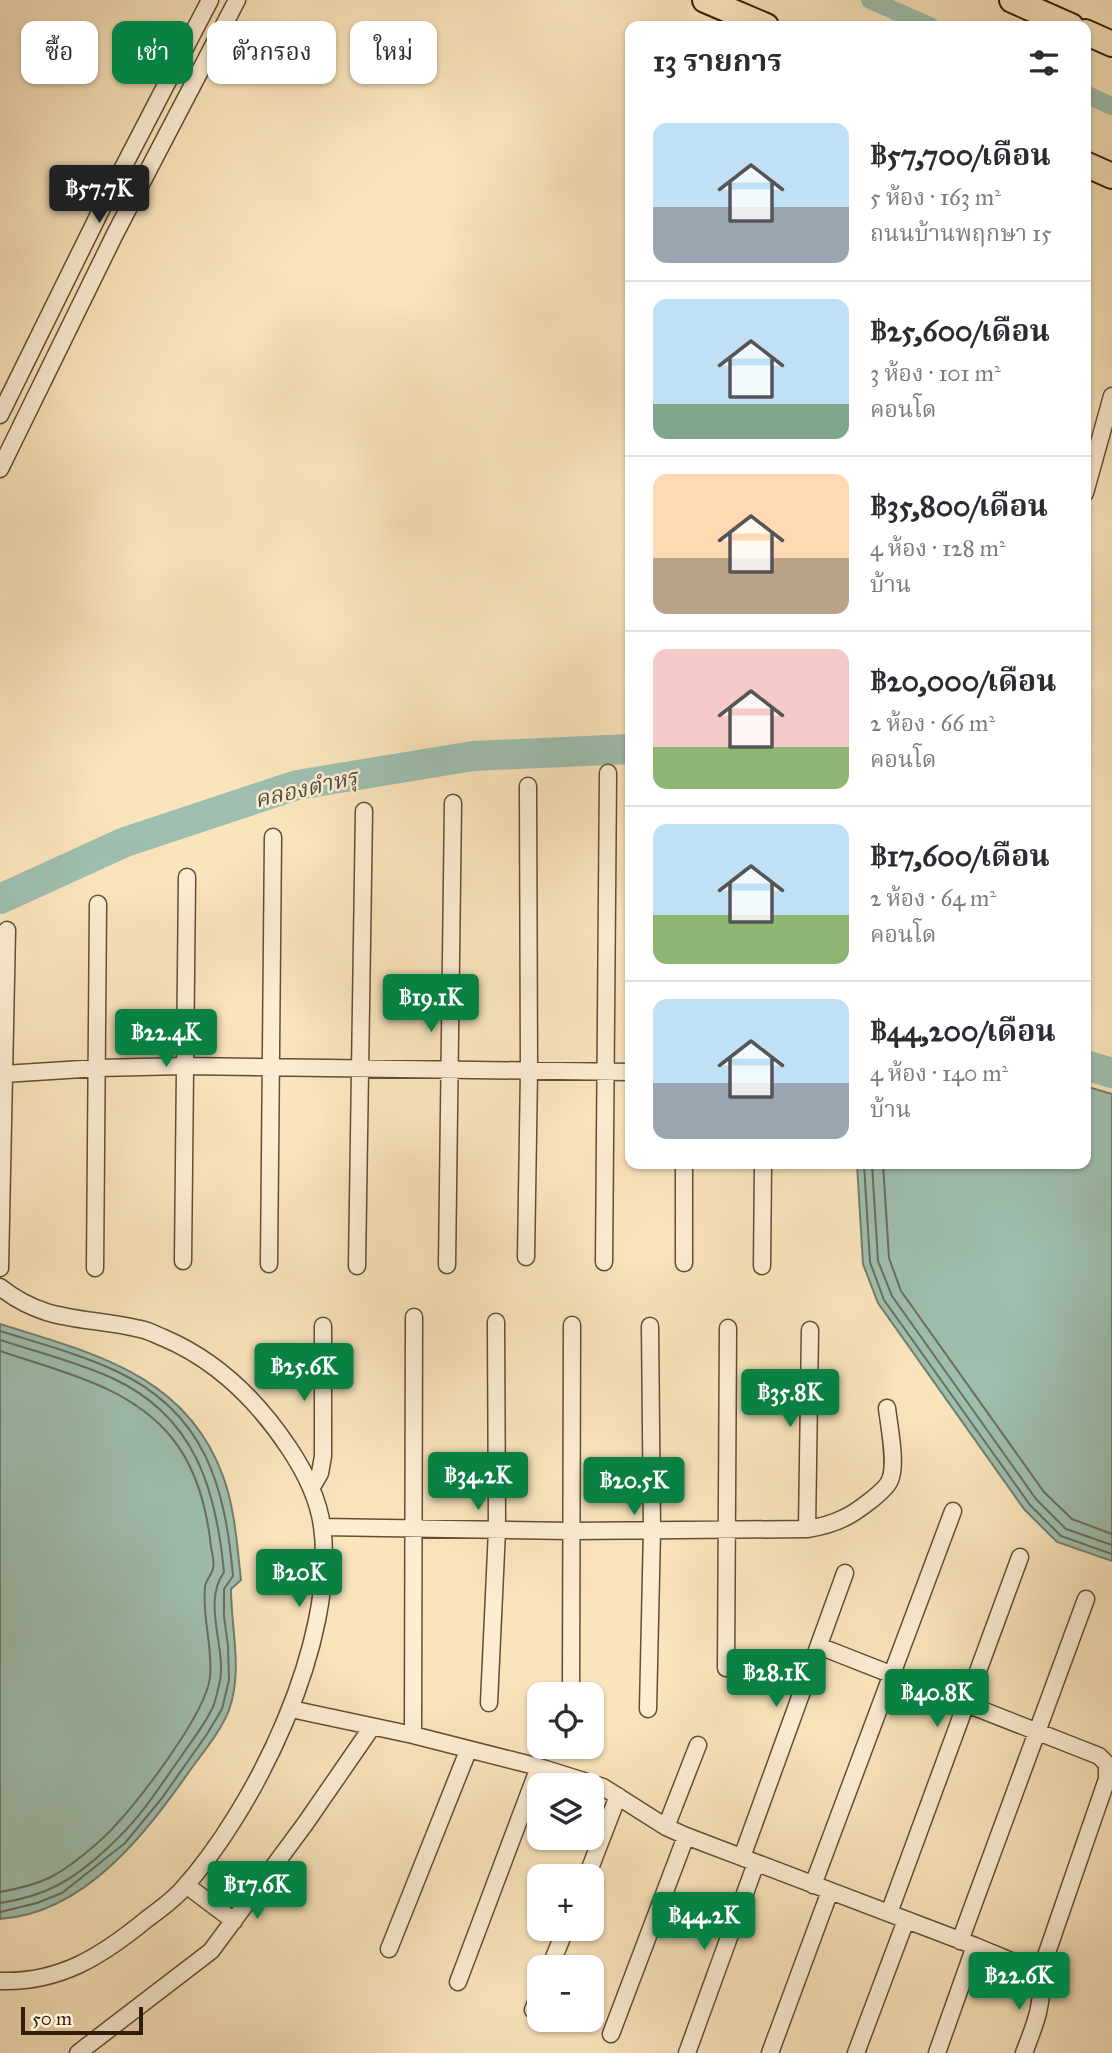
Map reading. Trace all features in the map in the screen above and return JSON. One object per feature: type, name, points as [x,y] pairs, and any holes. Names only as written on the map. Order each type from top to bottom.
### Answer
[{"type":"main road","points":[[705,0],[754,21]]},
{"type":"main road","points":[[1012,0],[1060,21]]},
{"type":"main road","points":[[1091,35],[1112,44]]},
{"type":"main road","points":[[1091,167],[1112,176]]},
{"type":"street","points":[[0,415],[94,224],[210,0]]},
{"type":"street","points":[[0,469],[115,234],[237,0]]},
{"type":"street","points":[[94,224],[115,234]]},
{"type":"street","points":[[1091,471],[1112,396]]},
{"type":"street","points":[[604,1262],[608,773]]},
{"type":"street","points":[[526,1257],[529,1071],[528,786]]},
{"type":"street","points":[[447,1265],[453,803]]},
{"type":"street","points":[[357,1266],[364,811]]},
{"type":"street","points":[[269,1264],[273,837]]},
{"type":"street","points":[[183,1261],[187,877]]},
{"type":"street","points":[[95,1268],[98,904]]},
{"type":"street","points":[[0,1268],[7,930]]},
{"type":"street","points":[[4,1074],[184,1066],[625,1072]]},
{"type":"street","points":[[684,1169],[684,1263]]},
{"type":"street","points":[[762,1266],[763,1169]]},
{"type":"street","points":[[0,1287],[15,1299],[42,1312],[142,1329],[181,1345],[224,1372],[255,1401],[290,1449],[312,1487],[322,1527],[322,1576],[316,1625],[305,1667],[291,1709],[256,1781],[215,1851],[178,1894],[128,1934],[85,1963],[51,1977],[0,1982]]},
{"type":"street","points":[[413,1735],[414,1317]]},
{"type":"street","points":[[489,1703],[497,1530],[496,1322]]},
{"type":"street","points":[[571,1682],[572,1325]]},
{"type":"street","points":[[312,1487],[320,1473],[323,1455],[323,1326]]},
{"type":"street","points":[[648,1709],[652,1530],[650,1326]]},
{"type":"street","points":[[726,1668],[728,1328]]},
{"type":"street","points":[[807,1529],[810,1330]]},
{"type":"street","points":[[322,1527],[570,1531],[807,1529],[845,1518],[871,1499],[890,1480],[893,1469],[887,1408]]},
{"type":"street","points":[[813,1885],[953,1511]]},
{"type":"street","points":[[889,1913],[1020,1557]]},
{"type":"street","points":[[687,2053],[845,1573]]},
{"type":"street","points":[[937,2053],[968,1944],[1038,1731],[1086,1599]]},
{"type":"street","points":[[819,1646],[1038,1731],[1099,1756],[1107,1764],[1107,1779],[1040,1973],[1043,1990],[1024,2053]]},
{"type":"street","points":[[291,1709],[413,1735],[539,1767],[603,1787],[666,1828],[1040,1973]]},
{"type":"street","points":[[78,2053],[211,1951],[372,1727]]},
{"type":"street","points":[[666,1828],[698,1745]]},
{"type":"street","points":[[390,1949],[468,1751]]},
{"type":"street","points":[[458,1982],[539,1767]]},
{"type":"street","points":[[592,1864],[618,1796]]},
{"type":"street","points":[[611,2034],[686,1836]]},
{"type":"street","points":[[186,1885],[234,1922]]},
{"type":"street","points":[[770,2053],[830,1891]]},
{"type":"street","points":[[856,2053],[906,1920]]},
{"type":"water","points":[[1091,1088],[1112,1094],[1112,1561],[1057,1542],[1024,1509],[878,1303],[863,1264],[857,1169],[1091,1169]]},
{"type":"water","points":[[0,1324],[101,1358],[160,1391],[185,1413],[207,1441],[223,1476],[233,1514],[241,1580],[231,1589],[236,1665],[233,1695],[226,1718],[212,1741],[154,1819],[111,1866],[60,1902],[31,1913],[0,1919]]},
{"type":"waterway","points":[[870,0],[918,21]]},
{"type":"waterway","points":[[1091,97],[1112,106]]},
{"type":"waterway","name":"คลองตำหรุ","points":[[0,899],[125,842],[297,785],[473,756],[625,749]]},
{"type":"waterway","name":"คลองตำหรุ","points":[[1091,1067],[1112,1073]]}]
